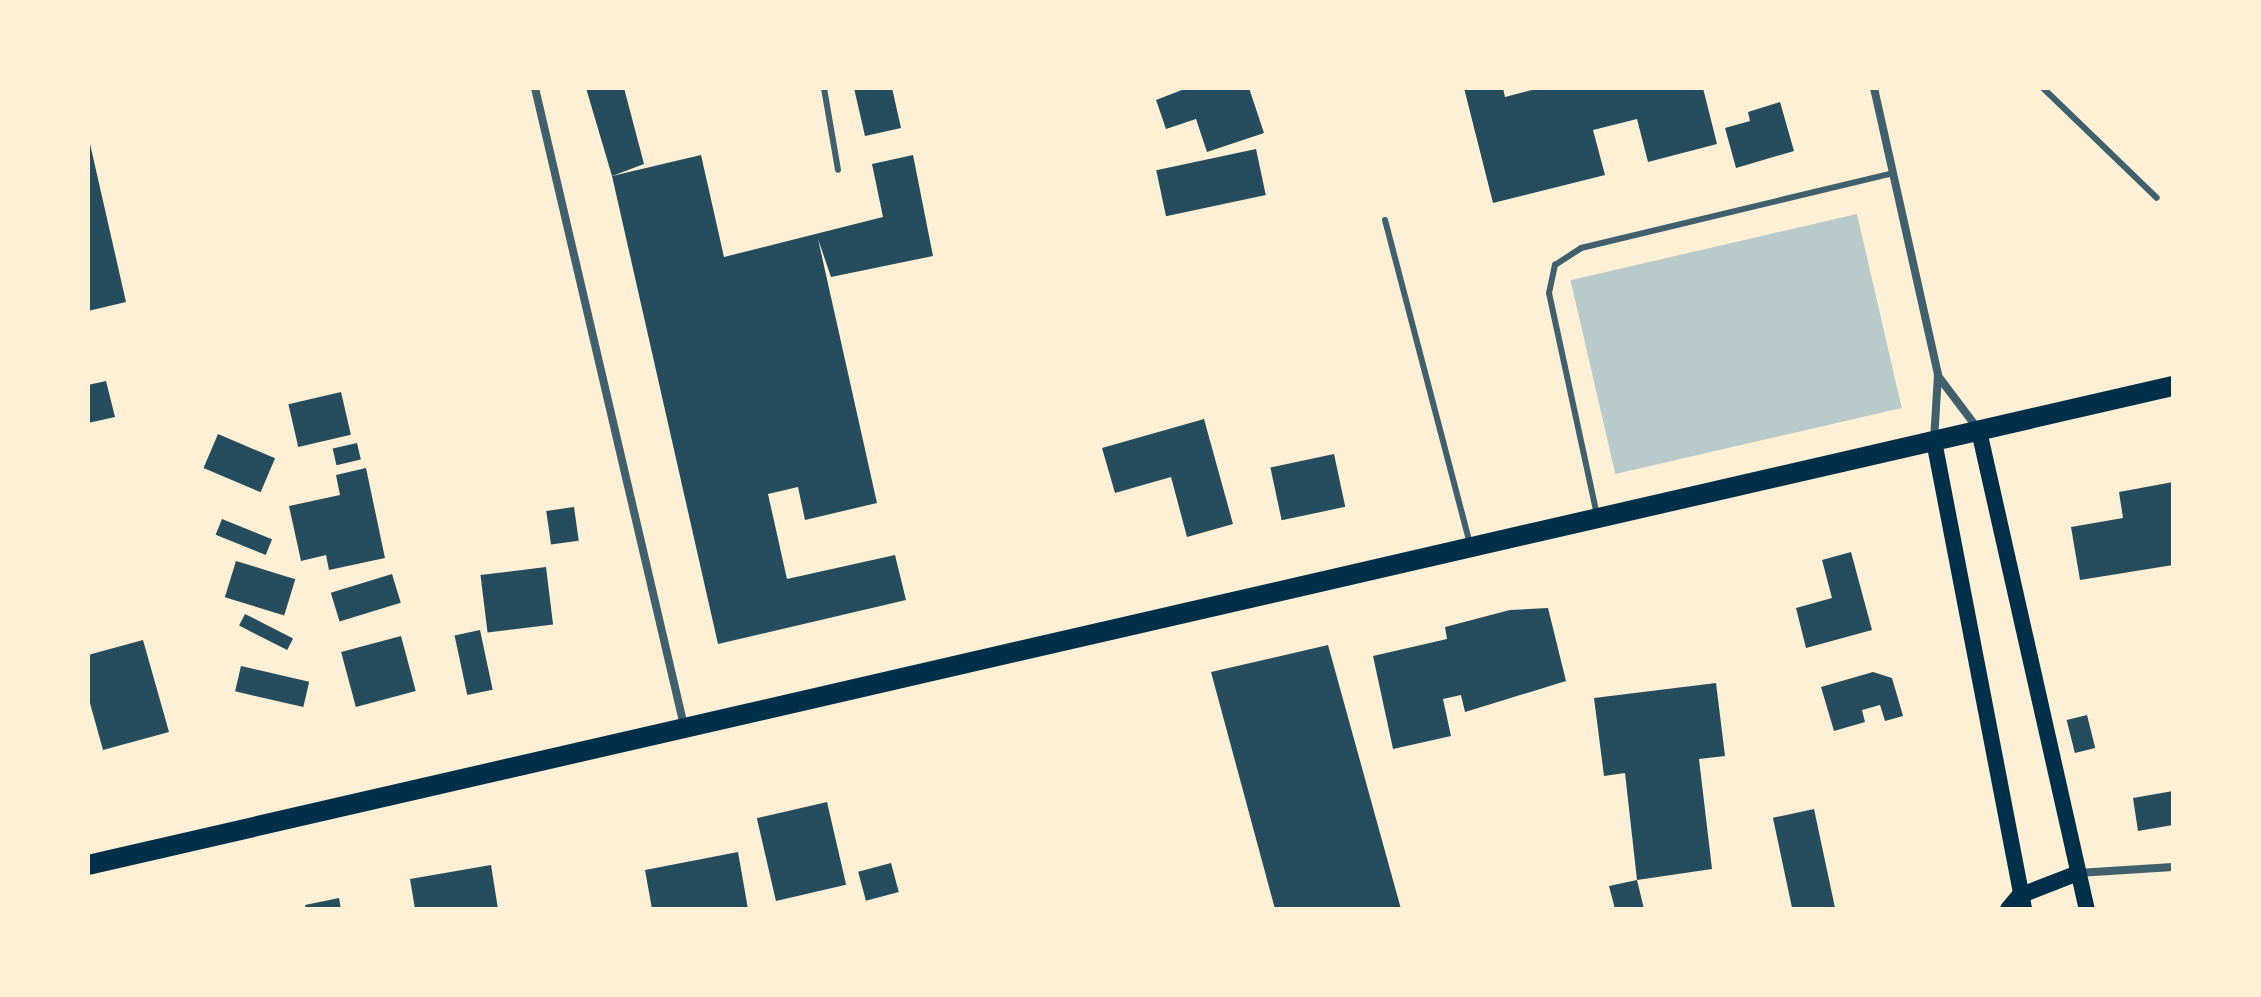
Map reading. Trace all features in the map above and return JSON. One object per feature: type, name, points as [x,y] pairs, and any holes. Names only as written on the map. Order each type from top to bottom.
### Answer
[{"type":"main road","points":[[88,865],[2173,386]]},
{"type":"main road","points":[[1979,431],[2087,909]]},
{"type":"main road","points":[[1934,441],[2017,905],[2078,873]]},
{"type":"street","points":[[535,88],[685,728]]},
{"type":"street","points":[[1874,88],[1938,375],[1934,441]]},
{"type":"street","points":[[1938,375],[1979,431]]},
{"type":"street","points":[[2078,873],[2173,867]]},
{"type":"lane","points":[[824,88],[838,170]]},
{"type":"lane","points":[[2043,88],[2157,198]]},
{"type":"lane","points":[[1598,519],[1549,293],[1555,265],[1581,248],[1893,173]]},
{"type":"lane","points":[[1385,220],[1471,548]]},
{"type":"shaded area","points":[[1857,214],[1902,408],[1615,474],[1571,280]]},
{"type":"building","points":[[586,88],[624,88],[644,164],[612,176]]},
{"type":"building","points":[[854,88],[892,88],[901,128],[865,136]]},
{"type":"building","points":[[1187,88],[1249,88],[1264,133],[1207,152],[1196,119],[1166,129],[1156,100]]},
{"type":"building","points":[[1464,88],[1503,88],[1505,97],[1540,88],[1703,88],[1717,144],[1648,162],[1637,119],[1593,130],[1605,175],[1493,203]]},
{"type":"building","points":[[1780,102],[1794,151],[1736,168],[1725,128],[1750,121],[1748,112]]},
{"type":"building","points":[[88,135],[126,302],[88,311]]},
{"type":"building","points":[[1256,149],[1266,195],[1166,216],[1156,170]]},
{"type":"building","points":[[701,155],[724,257],[883,217],[872,164],[913,155],[933,256],[831,277],[818,239],[877,503],[805,520],[798,487],[768,494],[787,579],[895,555],[906,600],[718,644],[612,176]]},
{"type":"building","points":[[106,381],[115,417],[88,423],[88,385]]},
{"type":"building","points":[[341,392],[351,435],[298,447],[288,404]]},
{"type":"building","points":[[1204,419],[1233,524],[1187,537],[1171,477],[1115,493],[1102,448]]},
{"type":"building","points":[[218,434],[275,458],[261,492],[204,468]]},
{"type":"building","points":[[357,443],[361,460],[336,465],[333,449]]},
{"type":"building","points":[[1334,454],[1345,507],[1282,520],[1270,468]]},
{"type":"building","points":[[366,468],[385,558],[329,570],[326,555],[301,561],[289,506],[340,495],[336,475]]},
{"type":"building","points":[[2173,482],[2173,565],[2080,580],[2071,527],[2123,518],[2119,492]]},
{"type":"building","points":[[574,507],[579,541],[551,545],[546,511]]},
{"type":"building","points":[[222,519],[272,539],[266,555],[216,535]]},
{"type":"building","points":[[1851,552],[1872,630],[1806,648],[1796,608],[1832,598],[1822,560]]},
{"type":"building","points":[[236,561],[295,579],[284,615],[225,597]]},
{"type":"building","points":[[546,567],[553,625],[488,633],[480,575]]},
{"type":"building","points":[[392,574],[401,603],[340,621],[331,593]]},
{"type":"building","points":[[1548,608],[1566,681],[1465,712],[1461,695],[1443,699],[1451,736],[1393,749],[1373,656],[1447,639],[1445,627],[1510,610]]},
{"type":"building","points":[[245,614],[293,639],[287,650],[239,626]]},
{"type":"building","points":[[480,630],[493,690],[467,695],[455,635]]},
{"type":"building","points":[[401,636],[416,691],[356,707],[341,652]]},
{"type":"building","points":[[143,640],[169,732],[103,750],[88,696],[88,655]]},
{"type":"building","points":[[1328,645],[1401,909],[1275,909],[1211,672]]},
{"type":"building","points":[[241,666],[309,682],[303,707],[235,691]]},
{"type":"building","points":[[1873,672],[1892,678],[1903,716],[1885,721],[1880,705],[1862,710],[1865,722],[1834,731],[1821,687]]},
{"type":"building","points":[[1716,683],[1725,756],[1699,759],[1712,869],[1637,880],[1625,773],[1604,776],[1594,698]]},
{"type":"building","points":[[2087,715],[2095,748],[2075,753],[2067,720]]},
{"type":"building","points":[[2173,791],[2173,825],[2138,831],[2133,798]]},
{"type":"building","points":[[827,802],[846,885],[776,901],[757,818]]},
{"type":"building","points":[[1814,809],[1835,909],[1792,909],[1773,818]]},
{"type":"building","points":[[738,852],[748,909],[652,909],[645,870]]},
{"type":"building","points":[[891,863],[899,892],[866,901],[858,872]]},
{"type":"building","points":[[491,865],[498,909],[415,909],[410,879]]},
{"type":"building","points":[[1637,880],[1644,909],[1615,909],[1609,886]]},
{"type":"building","points":[[339,898],[341,909],[306,909],[305,905]]}]
